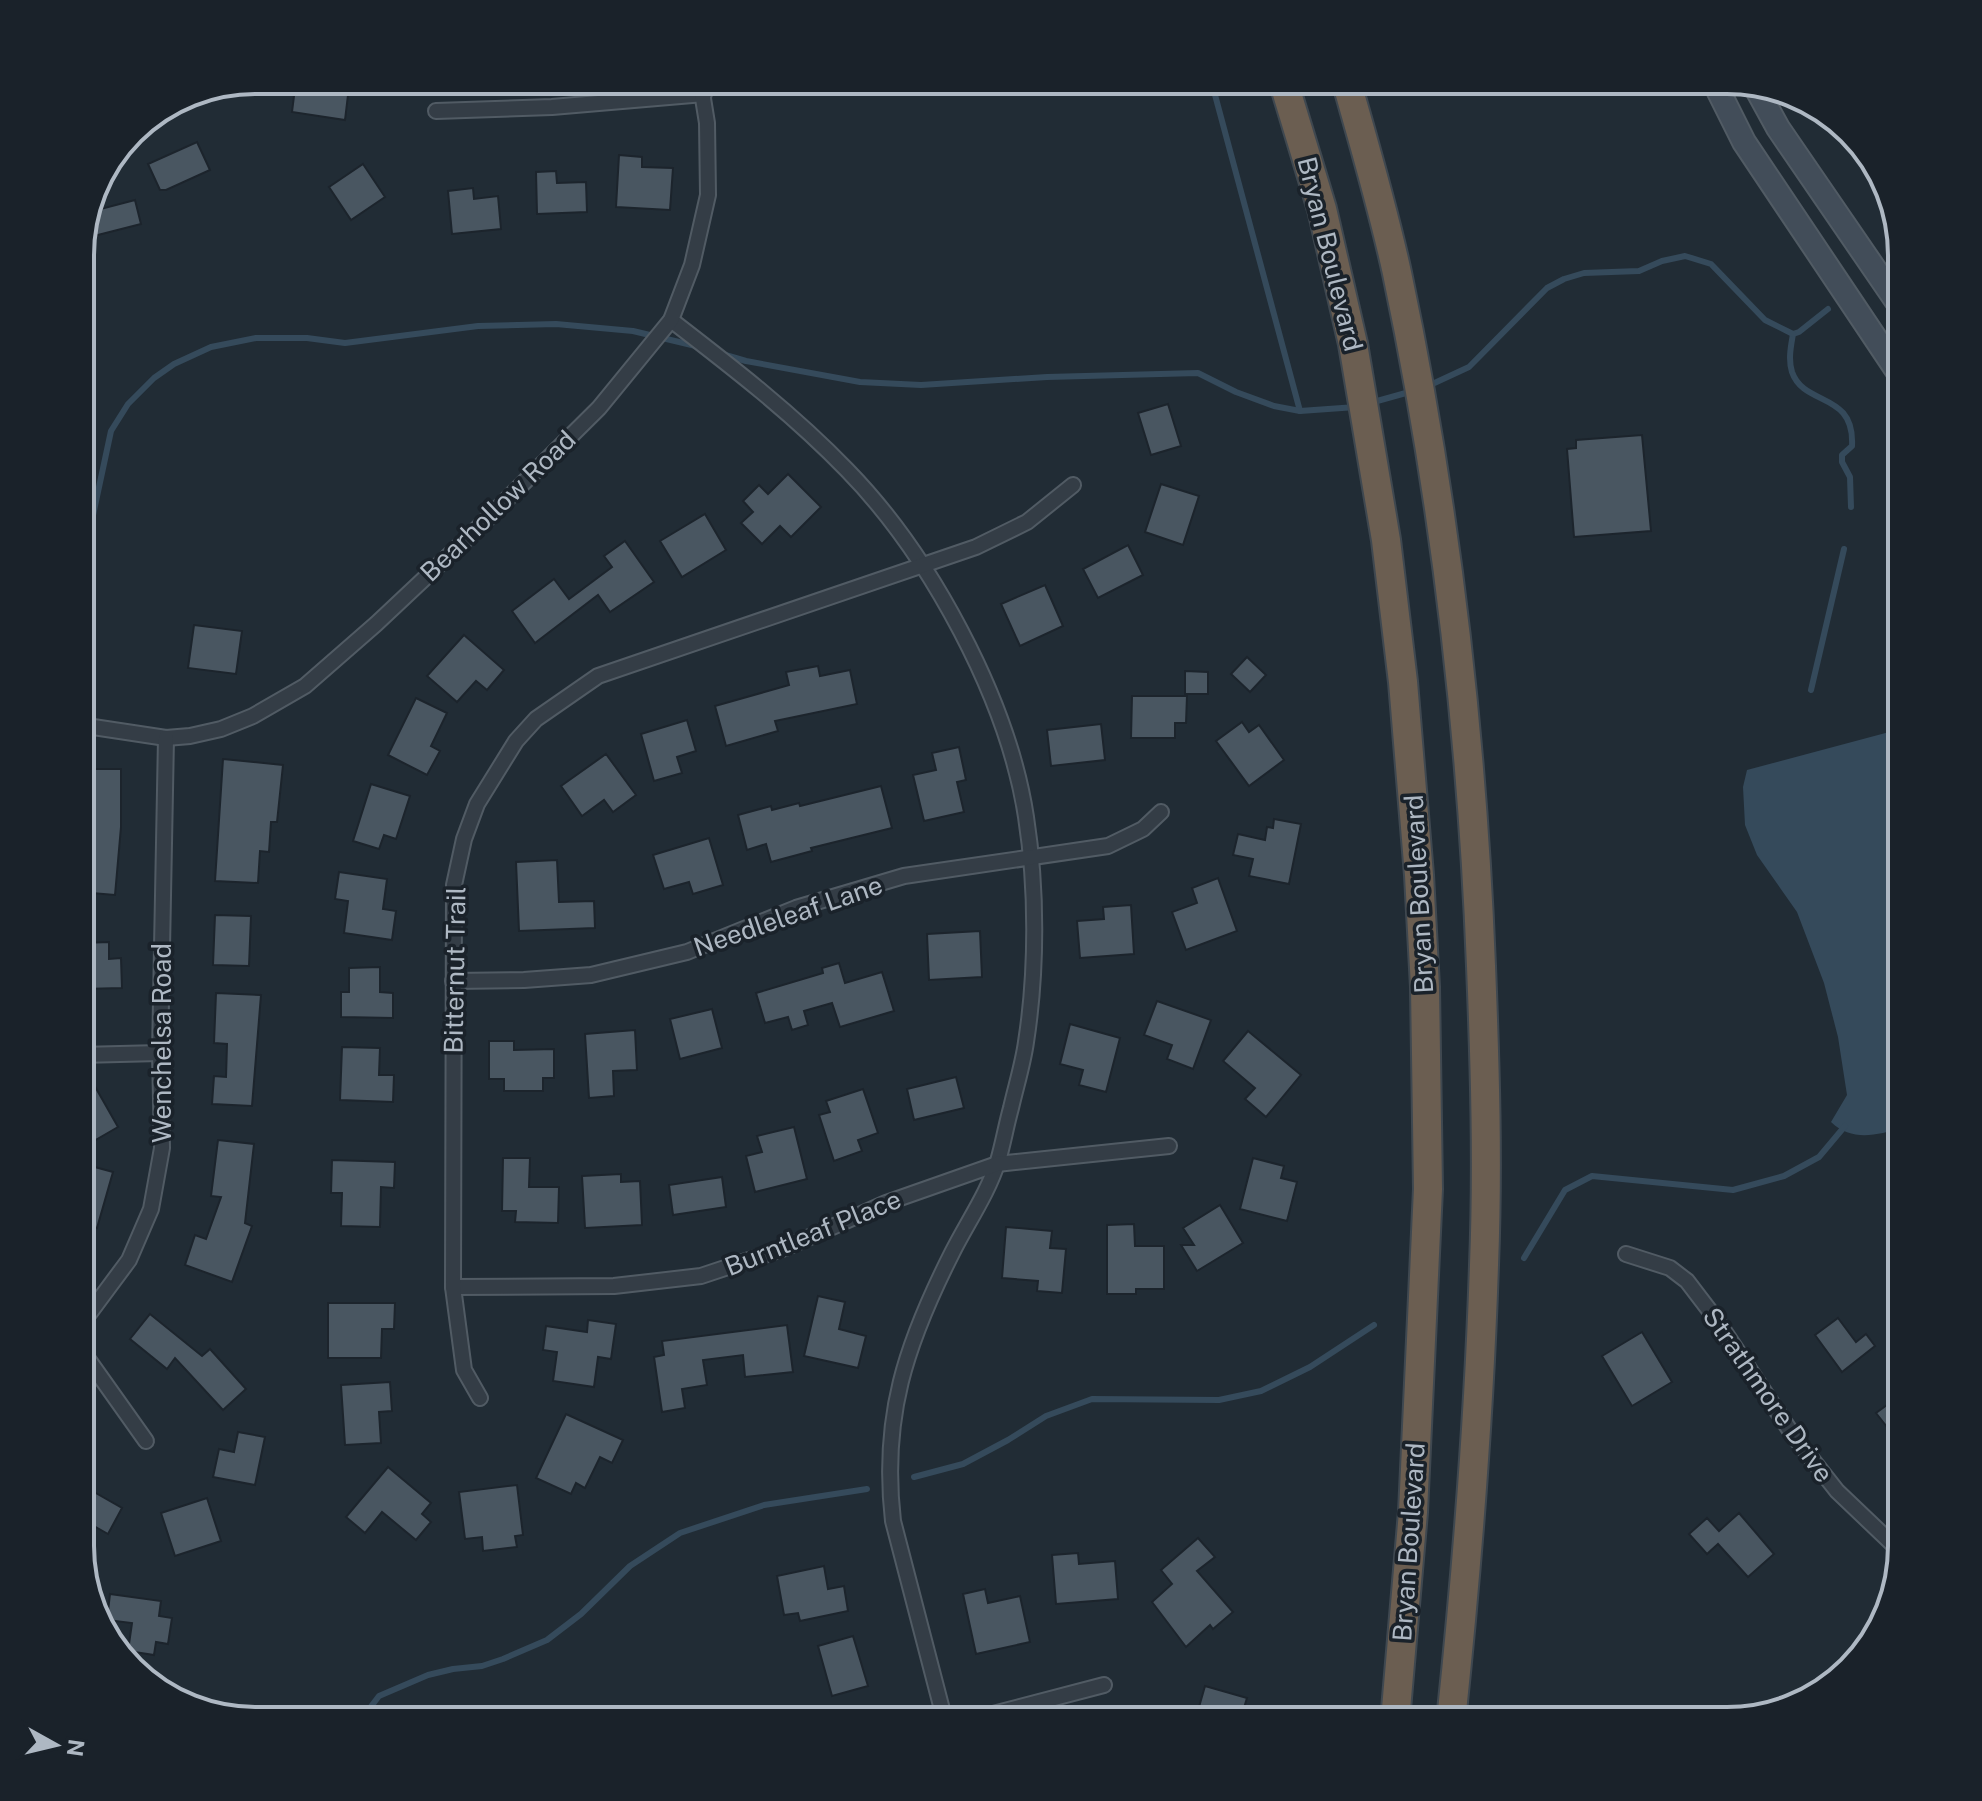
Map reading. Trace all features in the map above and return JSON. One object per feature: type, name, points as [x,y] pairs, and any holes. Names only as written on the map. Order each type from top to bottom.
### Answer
[{"type":"highway","name":"Bryan Boulevard","points":[[1287,94],[1322,209],[1353,344],[1388,556],[1406,712],[1419,875],[1425,987],[1428,1189],[1413,1512],[1396,1707]]},
{"type":"highway","points":[[1350,94],[1397,270],[1429,444],[1450,582],[1478,886],[1484,1051],[1484,1263],[1474,1485],[1452,1707]]},
{"type":"main road","points":[[1720,94],[1744,142],[1888,357]]},
{"type":"main road","points":[[1762,98],[1778,128],[1888,289]]},
{"type":"street","points":[[436,111],[552,107],[650,94]]},
{"type":"street","name":"Bearhollow Road","points":[[94,727],[166,738],[221,729],[253,716],[305,686],[476,530],[599,408],[671,320],[692,265],[708,195],[709,146],[703,94]]},
{"type":"street","points":[[671,320],[767,394],[848,470],[923,566],[964,635],[988,690],[1026,816],[1035,952],[1026,1043],[997,1164],[923,1311],[905,1361],[890,1435],[893,1521],[941,1707]]},
{"type":"street","name":"Bitternut Trail","points":[[480,1398],[464,1370],[453,1287],[454,885],[464,839],[477,804],[496,771],[516,741],[536,719],[598,676],[976,547],[1027,522],[1073,485]]},
{"type":"street","name":"Wenchelsa Road","points":[[94,1307],[129,1260],[151,1209],[162,1148],[160,1053],[166,738]]},
{"type":"street","name":"Needleleaf Lane","points":[[453,981],[591,975],[687,952],[796,908],[904,876],[1108,846],[1143,829],[1161,812]]},
{"type":"street","points":[[94,1055],[160,1053]]},
{"type":"street","name":"Burntleaf Place","points":[[453,1287],[614,1286],[701,1276],[785,1248],[886,1203],[997,1164],[1169,1146]]},
{"type":"street","name":"Strathmore Drive","points":[[1626,1254],[1670,1268],[1687,1281],[1793,1435],[1837,1491],[1888,1540]]},
{"type":"street","points":[[94,1368],[146,1441]]},
{"type":"street","points":[[1020,1707],[1104,1685]]},
{"type":"water","points":[[1888,732],[1888,1131],[1856,1135],[1831,1122],[1847,1095],[1838,1037],[1824,983],[1797,912],[1757,855],[1745,825],[1743,787],[1747,770]]},
{"type":"building","points":[[294,94],[348,95],[345,120],[292,112]]},
{"type":"building","points":[[197,142],[210,170],[160,190],[148,164]]},
{"type":"building","points":[[619,155],[642,157],[642,167],[673,168],[670,210],[616,207]]},
{"type":"building","points":[[363,164],[385,197],[351,220],[329,187]]},
{"type":"building","points":[[556,171],[557,183],[586,182],[587,212],[537,214],[536,172]]},
{"type":"building","points":[[473,188],[474,199],[498,196],[501,229],[452,234],[448,191]]},
{"type":"building","points":[[135,200],[141,224],[95,236],[101,209]]},
{"type":"building","points":[[1168,404],[1181,446],[1151,455],[1138,413]]},
{"type":"building","points":[[1642,435],[1651,531],[1574,537],[1567,449],[1576,448],[1576,440]]},
{"type":"building","points":[[788,474],[821,507],[791,537],[780,526],[762,544],[741,523],[753,512],[743,501],[759,485],[768,494]]},
{"type":"building","points":[[1161,484],[1199,496],[1183,545],[1145,532]]},
{"type":"building","points":[[705,514],[726,550],[682,577],[660,541]]},
{"type":"building","points":[[625,541],[654,582],[610,612],[598,595],[535,643],[512,611],[554,579],[569,599],[612,567],[604,556]]},
{"type":"building","points":[[1128,545],[1143,575],[1098,598],[1083,569]]},
{"type":"building","points":[[1045,585],[1063,626],[1020,646],[1001,604]]},
{"type":"building","points":[[194,625],[242,631],[236,674],[188,668]]},
{"type":"building","points":[[464,635],[504,670],[487,690],[476,681],[457,702],[427,676]]},
{"type":"building","points":[[1247,657],[1266,675],[1250,692],[1231,674]]},
{"type":"building","points":[[818,666],[820,676],[850,670],[857,704],[775,721],[778,731],[726,746],[715,706],[789,685],[786,672]]},
{"type":"building","points":[[1185,671],[1208,672],[1208,694],[1185,694]]},
{"type":"building","points":[[1132,696],[1187,696],[1186,723],[1175,723],[1175,738],[1131,738]]},
{"type":"building","points":[[416,698],[447,713],[431,746],[440,751],[427,775],[388,755]]},
{"type":"building","points":[[687,720],[696,751],[677,757],[682,773],[654,781],[641,734]]},
{"type":"building","points":[[1242,722],[1249,732],[1259,725],[1284,760],[1249,786],[1216,741]]},
{"type":"building","points":[[1101,724],[1105,760],[1051,766],[1047,730]]},
{"type":"building","points":[[959,747],[966,780],[957,782],[964,812],[924,821],[913,775],[936,770],[932,753]]},
{"type":"building","points":[[606,754],[636,795],[613,812],[604,800],[582,816],[561,786]]},
{"type":"building","points":[[223,759],[283,765],[277,822],[271,822],[269,852],[260,851],[258,883],[215,881]]},
{"type":"building","points":[[94,769],[121,769],[121,827],[115,895],[94,893]]},
{"type":"building","points":[[371,784],[410,796],[396,839],[384,835],[379,849],[353,841]]},
{"type":"building","points":[[881,786],[892,828],[811,848],[812,851],[771,862],[766,844],[747,850],[738,815],[771,806],[772,810],[799,803],[800,806]]},
{"type":"building","points":[[1274,819],[1301,824],[1289,884],[1249,876],[1253,859],[1233,855],[1238,834],[1265,840],[1267,827],[1273,828]]},
{"type":"building","points":[[709,838],[723,885],[693,894],[689,882],[664,889],[653,855]]},
{"type":"building","points":[[557,860],[559,902],[594,901],[595,928],[519,931],[516,862]]},
{"type":"building","points":[[339,872],[387,879],[383,909],[396,911],[392,940],[344,933],[348,901],[335,899]]},
{"type":"building","points":[[1218,878],[1237,931],[1186,950],[1172,912],[1197,903],[1192,888]]},
{"type":"building","points":[[1131,905],[1134,954],[1080,958],[1077,921],[1104,919],[1103,907]]},
{"type":"building","points":[[215,915],[251,916],[249,966],[213,965]]},
{"type":"building","points":[[980,931],[982,977],[929,980],[927,934]]},
{"type":"building","points":[[109,942],[109,959],[121,958],[122,988],[94,989],[94,943]]},
{"type":"building","points":[[839,963],[845,983],[882,972],[894,1011],[840,1027],[832,1003],[804,1011],[808,1025],[792,1030],[788,1017],[765,1023],[756,993],[823,973],[822,968]]},
{"type":"building","points":[[380,967],[380,992],[393,993],[393,1018],[341,1017],[341,992],[349,992],[349,968]]},
{"type":"building","points":[[216,993],[261,995],[252,1106],[212,1104],[214,1076],[226,1077],[227,1044],[214,1043]]},
{"type":"building","points":[[1157,1001],[1211,1020],[1193,1069],[1167,1059],[1172,1045],[1144,1035]]},
{"type":"building","points":[[712,1009],[722,1048],[680,1059],[670,1019]]},
{"type":"building","points":[[1070,1024],[1120,1038],[1106,1092],[1079,1085],[1083,1070],[1060,1064]]},
{"type":"building","points":[[635,1030],[637,1070],[613,1071],[614,1096],[589,1098],[585,1034]]},
{"type":"building","points":[[1248,1031],[1301,1075],[1266,1117],[1245,1099],[1255,1088],[1223,1061]]},
{"type":"building","points":[[489,1041],[514,1041],[514,1050],[554,1049],[554,1078],[543,1078],[543,1091],[504,1091],[504,1079],[489,1079]]},
{"type":"building","points":[[342,1047],[380,1048],[379,1075],[394,1075],[393,1102],[340,1100]]},
{"type":"building","points":[[956,1077],[964,1108],[914,1120],[907,1089]]},
{"type":"building","points":[[94,1085],[118,1127],[94,1141]]},
{"type":"building","points":[[863,1089],[878,1133],[858,1140],[862,1151],[834,1161],[819,1115],[830,1112],[826,1101]]},
{"type":"building","points":[[794,1127],[807,1179],[755,1192],[746,1156],[762,1152],[757,1136]]},
{"type":"building","points":[[218,1140],[254,1144],[245,1223],[252,1226],[232,1282],[185,1265],[195,1235],[206,1239],[221,1197],[211,1196]]},
{"type":"building","points":[[503,1158],[530,1158],[529,1187],[559,1187],[558,1223],[515,1222],[516,1211],[502,1211]]},
{"type":"building","points":[[1253,1158],[1284,1166],[1281,1178],[1297,1182],[1287,1221],[1240,1209]]},
{"type":"building","points":[[332,1160],[395,1162],[394,1188],[381,1187],[380,1227],[341,1226],[342,1193],[331,1193]]},
{"type":"building","points":[[94,1167],[113,1172],[97,1228],[94,1227]]},
{"type":"building","points":[[621,1174],[621,1182],[640,1181],[642,1225],[585,1228],[582,1176]]},
{"type":"building","points":[[722,1177],[726,1207],[673,1215],[669,1185]]},
{"type":"building","points":[[1220,1205],[1243,1243],[1197,1271],[1181,1245],[1194,1245],[1183,1228]]},
{"type":"building","points":[[1134,1224],[1135,1246],[1164,1246],[1164,1289],[1136,1289],[1136,1294],[1107,1294],[1107,1225]]},
{"type":"building","points":[[1006,1227],[1052,1231],[1050,1248],[1066,1249],[1062,1293],[1037,1291],[1038,1281],[1002,1278]]},
{"type":"building","points":[[818,1296],[845,1302],[839,1329],[866,1336],[858,1368],[804,1356]]},
{"type":"building","points":[[328,1303],[395,1303],[394,1329],[382,1329],[381,1358],[328,1358]]},
{"type":"building","points":[[150,1314],[202,1356],[210,1349],[246,1389],[223,1410],[175,1358],[167,1369],[130,1339]]},
{"type":"building","points":[[1838,1318],[1856,1342],[1866,1334],[1875,1346],[1842,1372],[1815,1335]]},
{"type":"building","points":[[588,1320],[616,1324],[611,1359],[598,1357],[594,1387],[553,1381],[557,1352],[543,1350],[546,1326],[587,1332]]},
{"type":"building","points":[[787,1325],[793,1372],[745,1377],[743,1355],[703,1360],[707,1385],[682,1389],[685,1408],[662,1412],[654,1357],[664,1355],[662,1341]]},
{"type":"building","points":[[1642,1332],[1672,1382],[1632,1406],[1602,1356]]},
{"type":"building","points":[[390,1382],[392,1411],[379,1412],[381,1443],[345,1445],[341,1385]]},
{"type":"building","points":[[1888,1404],[1888,1428],[1876,1413]]},
{"type":"building","points":[[566,1414],[623,1440],[612,1463],[600,1457],[585,1488],[576,1483],[571,1494],[536,1478]]},
{"type":"building","points":[[238,1432],[265,1437],[255,1485],[213,1477],[219,1449],[234,1452]]},
{"type":"building","points":[[388,1467],[431,1503],[422,1514],[431,1522],[416,1540],[382,1512],[365,1533],[346,1517]]},
{"type":"building","points":[[517,1485],[523,1535],[515,1536],[517,1547],[483,1551],[482,1537],[465,1539],[459,1492]]},
{"type":"building","points":[[94,1492],[122,1508],[108,1534],[94,1526]]},
{"type":"building","points":[[207,1498],[221,1541],[175,1556],[161,1513]]},
{"type":"building","points":[[1739,1513],[1774,1554],[1748,1577],[1718,1544],[1707,1554],[1689,1534],[1707,1518],[1719,1531]]},
{"type":"building","points":[[1198,1538],[1215,1557],[1197,1571],[1233,1612],[1213,1629],[1210,1625],[1186,1647],[1152,1602],[1172,1584],[1161,1570]]},
{"type":"building","points":[[1078,1553],[1079,1564],[1115,1561],[1118,1599],[1056,1604],[1052,1555]]},
{"type":"building","points":[[824,1566],[828,1589],[844,1586],[848,1611],[800,1621],[798,1613],[784,1615],[777,1576]]},
{"type":"building","points":[[985,1589],[988,1603],[1020,1596],[1030,1642],[976,1654],[963,1594]]},
{"type":"building","points":[[110,1594],[161,1601],[159,1616],[172,1618],[168,1644],[156,1642],[154,1655],[134,1652],[129,1645],[132,1623],[113,1621],[108,1611]]},
{"type":"building","points":[[853,1636],[868,1686],[832,1696],[818,1646]]},
{"type":"building","points":[[1205,1686],[1247,1698],[1244,1707],[1199,1707]]},
{"type":"waterway","points":[[1215,94],[1300,411]]},
{"type":"waterway","points":[[1428,386],[1469,367],[1547,288],[1564,279],[1584,273],[1639,271],[1685,256],[1711,264],[1765,320],[1793,334]]},
{"type":"waterway","points":[[1793,334],[1828,309]]},
{"type":"waterway","points":[[94,511],[111,431],[128,404],[154,378],[174,364],[211,347],[256,338],[307,338],[345,343],[478,326],[556,324],[633,331],[700,347]]},
{"type":"waterway","points":[[1793,334],[1790,362],[1798,383],[1837,408],[1846,416],[1851,428],[1852,446],[1842,455],[1850,477],[1851,507]]},
{"type":"waterway","points":[[722,354],[860,382],[921,385],[1047,377],[1198,373],[1274,406],[1300,411],[1356,407]]},
{"type":"waterway","points":[[1370,403],[1413,391]]},
{"type":"waterway","points":[[1811,690],[1844,549]]},
{"type":"waterway","points":[[1524,1258],[1565,1190],[1592,1176],[1733,1190],[1784,1176],[1819,1157],[1845,1126]]},
{"type":"waterway","points":[[914,1477],[963,1464],[1046,1416],[1092,1399],[1219,1400],[1261,1391],[1310,1367],[1374,1325]]},
{"type":"waterway","points":[[371,1707],[379,1696],[428,1675],[482,1666],[547,1640],[581,1614],[630,1566],[680,1533],[764,1505],[867,1489]]}]
